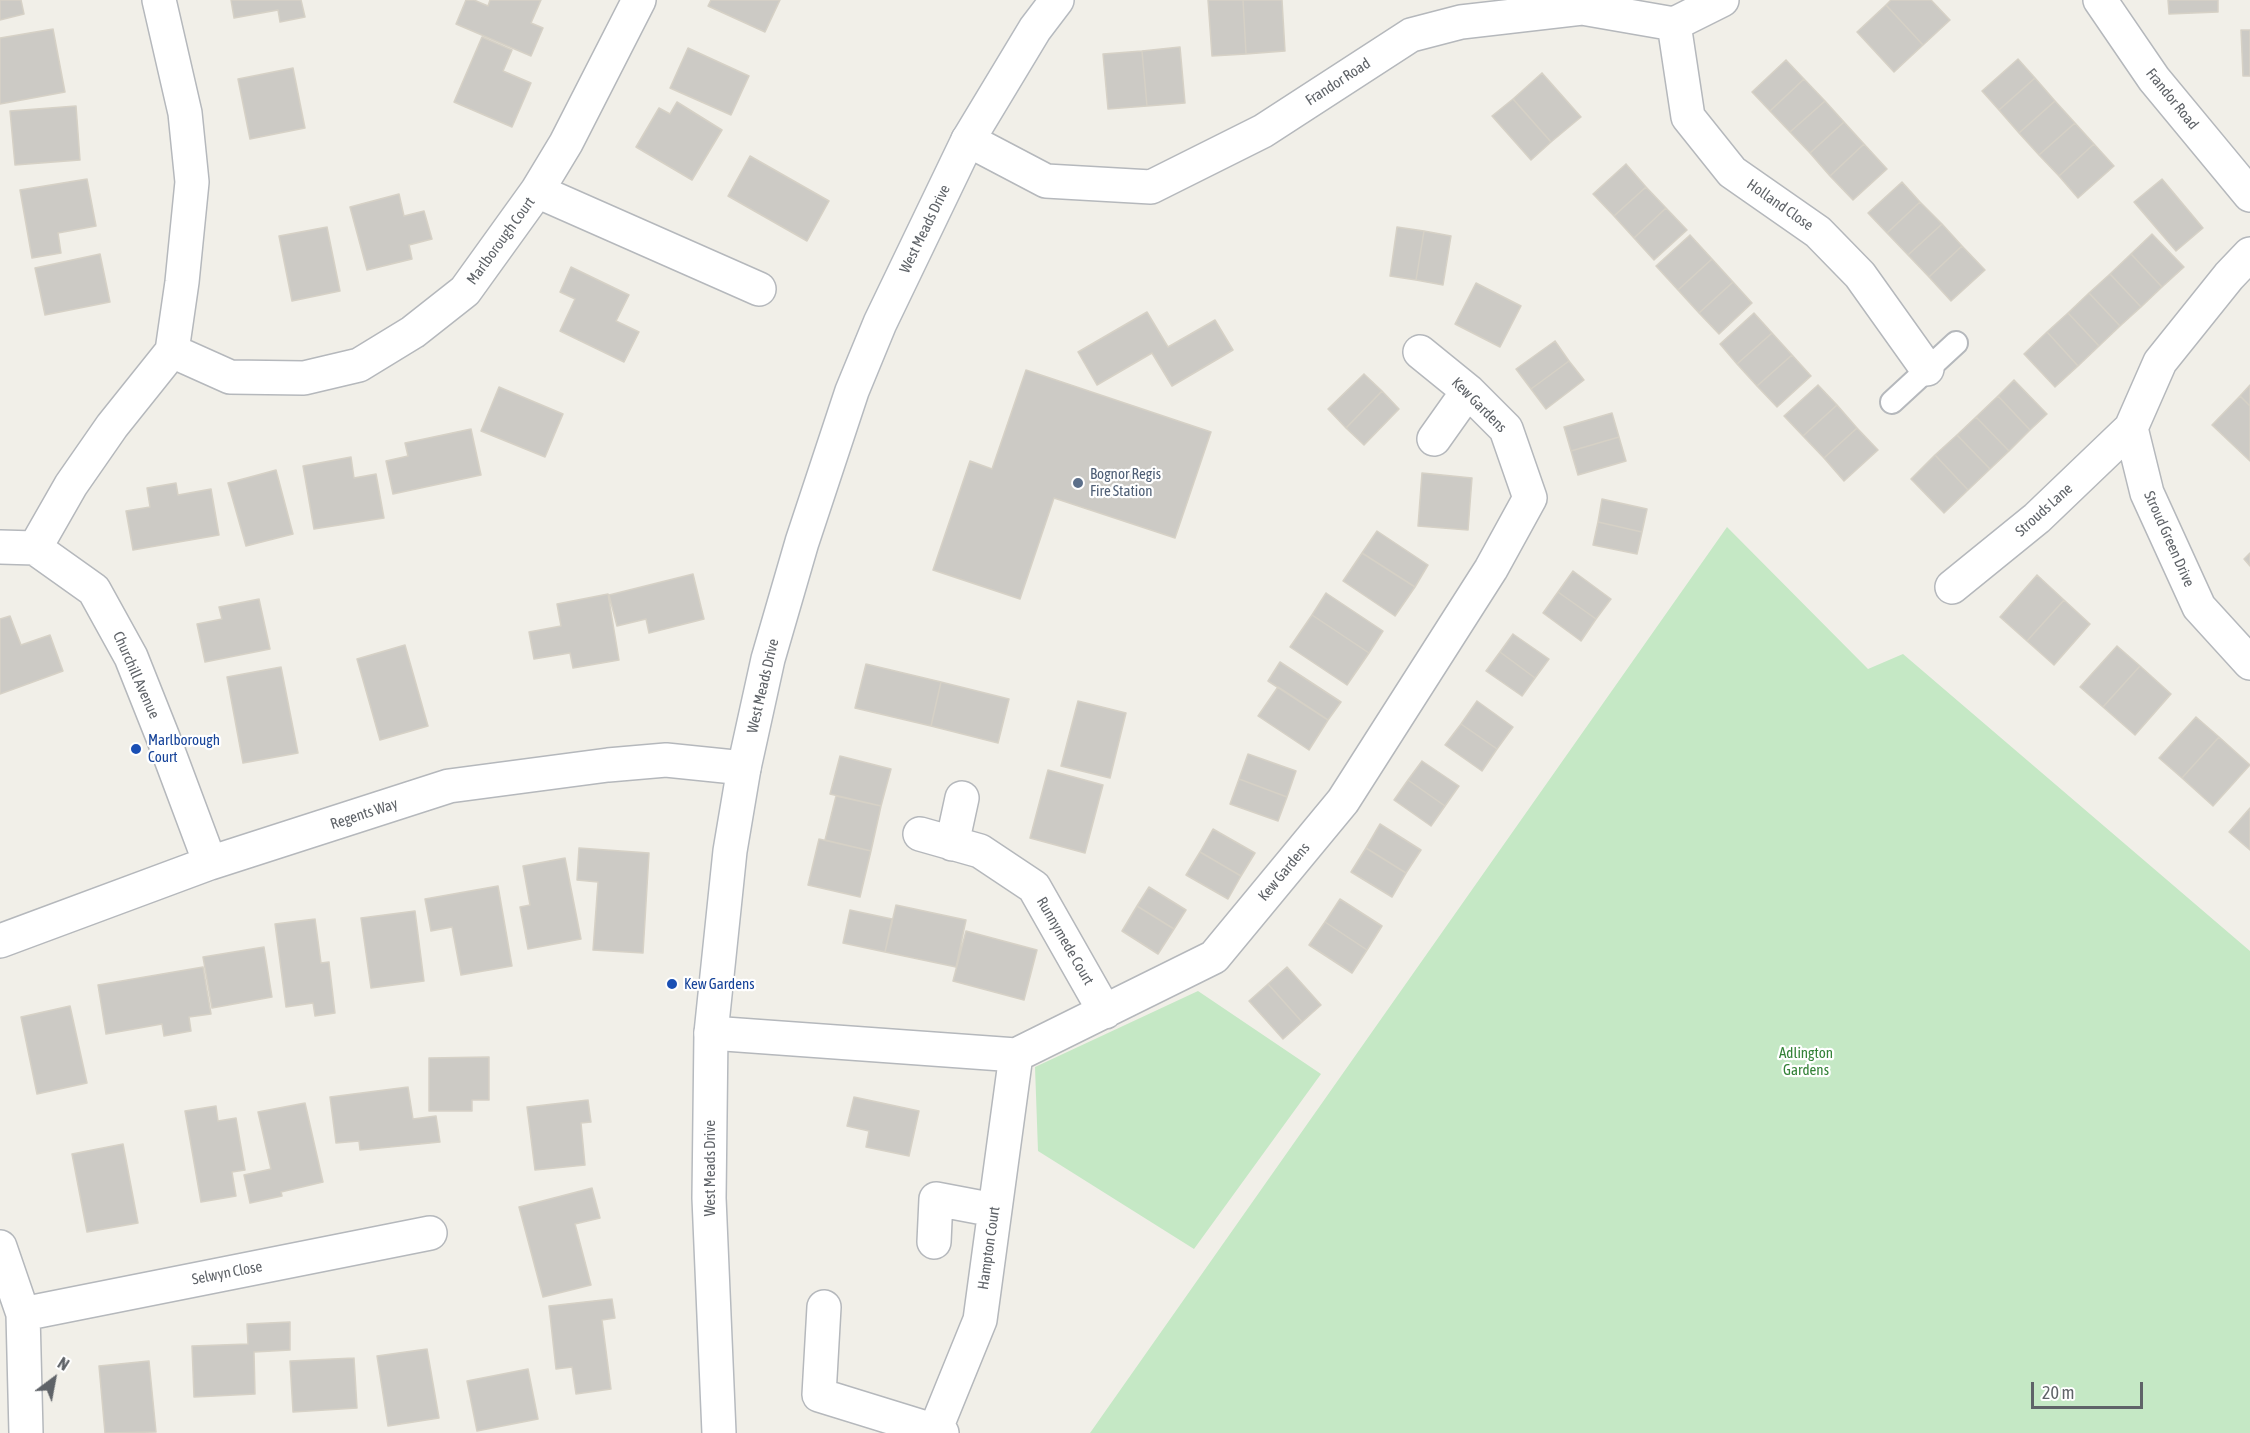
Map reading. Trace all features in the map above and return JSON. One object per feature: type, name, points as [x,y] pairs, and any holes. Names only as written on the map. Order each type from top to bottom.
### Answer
[{"type":"street","points":[[0,547],[35,548],[70,485],[112,426],[172,351],[182,282],[192,182],[185,113],[159,0]]},
{"type":"street","name":"Marlborough Court","points":[[172,351],[230,377],[304,378],[359,365],[412,332],[465,291],[537,191],[566,143],[639,0]]},
{"type":"street","name":"West Meads Drive","points":[[720,1433],[709,1198],[711,1033],[730,851],[744,768],[768,659],[802,542],[852,391],[880,323],[968,140],[1035,29],[1058,0]]},
{"type":"street","points":[[1674,24],[1722,0]]},
{"type":"street","name":"Frandor Road","points":[[2100,0],[2154,79],[2250,195]]},
{"type":"street","name":"Frandor Road","points":[[968,140],[1046,181],[1151,187],[1263,131],[1411,35],[1461,22],[1582,9],[1674,24]]},
{"type":"street","name":"Holland Close","points":[[1674,24],[1688,117],[1732,172],[1818,232],[1860,275],[1927,369]]},
{"type":"street","name":"Marlborough Court","points":[[537,191],[759,289]]},
{"type":"street","points":[[2131,428],[2160,362],[2229,276],[2250,254]]},
{"type":"street","name":"Kew Gardens","points":[[711,1033],[1016,1055],[1214,957],[1343,801],[1491,569],[1530,498],[1506,429],[1468,391],[1420,352]]},
{"type":"street","points":[[1434,439],[1468,391]]},
{"type":"street","name":"Strouds Lane","points":[[1952,587],[2037,518],[2131,428]]},
{"type":"street","name":"Stroud Green Drive","points":[[2131,428],[2147,493],[2199,607],[2250,663]]},
{"type":"street","name":"Churchill Avenue","points":[[35,548],[94,590],[131,657],[210,863]]},
{"type":"street","name":"Regents Way","points":[[0,941],[210,863],[449,786],[608,765],[666,760],[744,768]]},
{"type":"street","points":[[952,844],[962,798]]},
{"type":"street","name":"Runnymede Court","points":[[920,834],[980,852],[1034,887],[1106,1012]]},
{"type":"street","name":"Hampton Court","points":[[937,1432],[980,1320],[1016,1055]]},
{"type":"street","points":[[934,1242],[936,1199],[994,1210]]},
{"type":"street","name":"Selwyn Close","points":[[23,1314],[430,1233]]},
{"type":"street","points":[[0,1247],[23,1314],[26,1433]]},
{"type":"street","points":[[825,1306],[819,1395],[937,1432]]},
{"type":"lane","points":[[1892,402],[1956,343]]},
{"type":"green space","name":"Adlington Gardens","points":[[1727,527],[1868,669],[1903,654],[2250,951],[2250,1433],[1090,1433]]},
{"type":"green space","points":[[1198,991],[1321,1074],[1194,1249],[1038,1151],[1035,1067]]},
{"type":"building","points":[[0,0],[21,0],[24,14],[0,20]]},
{"type":"building","points":[[231,0],[301,0],[305,17],[280,22],[278,10],[234,18]]},
{"type":"building","points":[[466,0],[474,0],[488,6],[490,0],[541,0],[531,23],[543,28],[531,56],[456,24]]},
{"type":"building","points":[[711,0],[780,0],[765,32],[708,6]]},
{"type":"building","points":[[1208,0],[1243,0],[1246,54],[1212,56]]},
{"type":"building","points":[[1243,0],[1282,0],[1285,51],[1246,54]]},
{"type":"building","points":[[1891,0],[1931,0],[1950,20],[1923,45],[1886,5]]},
{"type":"building","points":[[2168,0],[2218,0],[2218,12],[2169,14]]},
{"type":"building","points":[[1886,5],[1923,45],[1894,72],[1857,32]]},
{"type":"building","points":[[53,29],[65,92],[0,104],[0,38]]},
{"type":"building","points":[[2241,30],[2250,30],[2250,76],[2243,76]]},
{"type":"building","points":[[482,37],[512,50],[503,71],[531,83],[512,127],[454,102]]},
{"type":"building","points":[[1180,47],[1185,103],[1147,106],[1142,51]]},
{"type":"building","points":[[688,48],[749,76],[731,115],[670,88]]},
{"type":"building","points":[[1142,51],[1147,106],[1108,109],[1103,54]]},
{"type":"building","points":[[2018,59],[2035,78],[1999,110],[1982,91]]},
{"type":"building","points":[[1786,60],[1804,79],[1770,111],[1752,92]]},
{"type":"building","points":[[293,68],[305,128],[250,139],[238,79]]},
{"type":"building","points":[[1542,73],[1581,117],[1551,142],[1513,99]]},
{"type":"building","points":[[2035,78],[2055,101],[2019,133],[1999,110]]},
{"type":"building","points":[[1804,79],[1825,101],[1790,132],[1770,111]]},
{"type":"building","points":[[1513,99],[1551,142],[1531,160],[1492,116]]},
{"type":"building","points":[[1825,101],[1844,122],[1810,153],[1790,132]]},
{"type":"building","points":[[2055,101],[2075,123],[2039,155],[2019,133]]},
{"type":"building","points":[[677,102],[722,130],[692,180],[636,147],[659,108],[670,114]]},
{"type":"building","points":[[76,106],[80,160],[15,165],[10,111]]},
{"type":"building","points":[[1844,122],[1864,144],[1830,176],[1810,153]]},
{"type":"building","points":[[2075,123],[2094,144],[2059,176],[2039,155]]},
{"type":"building","points":[[1864,144],[1887,169],[1853,200],[1830,176]]},
{"type":"building","points":[[2094,144],[2114,166],[2078,198],[2059,176]]},
{"type":"building","points":[[750,156],[829,201],[807,241],[728,196]]},
{"type":"building","points":[[1626,164],[1646,187],[1614,216],[1593,194]]},
{"type":"building","points":[[87,179],[96,226],[58,233],[61,253],[32,258],[20,190]]},
{"type":"building","points":[[2162,179],[2203,228],[2176,251],[2134,202]]},
{"type":"building","points":[[1902,182],[1920,202],[1887,233],[1868,213]]},
{"type":"building","points":[[1646,187],[1666,208],[1634,238],[1614,216]]},
{"type":"building","points":[[399,194],[404,216],[424,211],[432,239],[409,245],[412,259],[367,270],[350,207]]},
{"type":"building","points":[[1920,202],[1942,224],[1908,255],[1887,233]]},
{"type":"building","points":[[1666,208],[1687,230],[1654,260],[1634,238]]},
{"type":"building","points":[[1942,224],[1962,246],[1929,277],[1908,255]]},
{"type":"building","points":[[327,227],[340,291],[292,301],[279,236]]},
{"type":"building","points":[[1397,227],[1424,231],[1416,280],[1390,276]]},
{"type":"building","points":[[1424,231],[1451,236],[1443,285],[1416,280]]},
{"type":"building","points":[[2152,234],[2184,267],[2162,287],[2131,254]]},
{"type":"building","points":[[1690,235],[1712,259],[1678,290],[1656,266]]},
{"type":"building","points":[[1962,246],[1985,270],[1951,301],[1929,277]]},
{"type":"building","points":[[100,254],[110,302],[45,315],[35,268]]},
{"type":"building","points":[[2131,254],[2162,287],[2141,307],[2110,274]]},
{"type":"building","points":[[1712,259],[1733,282],[1699,313],[1678,290]]},
{"type":"building","points":[[571,267],[629,295],[616,321],[639,332],[624,362],[560,331],[575,299],[560,292]]},
{"type":"building","points":[[2110,274],[2141,307],[2120,326],[2089,293]]},
{"type":"building","points":[[1733,282],[1752,303],[1719,334],[1699,313]]},
{"type":"building","points":[[1476,283],[1521,306],[1500,347],[1455,324]]},
{"type":"building","points":[[2089,293],[2120,326],[2099,346],[2068,313]]},
{"type":"building","points":[[1147,312],[1168,347],[1215,320],[1233,350],[1172,386],[1152,353],[1097,385],[1078,352]]},
{"type":"building","points":[[1754,313],[1772,333],[1737,364],[1720,344]]},
{"type":"building","points":[[2068,313],[2099,346],[2078,366],[2047,332]]},
{"type":"building","points":[[2047,332],[2078,366],[2055,387],[2024,354]]},
{"type":"building","points":[[1772,333],[1792,355],[1757,386],[1737,364]]},
{"type":"building","points":[[1555,341],[1569,361],[1531,389],[1516,369]]},
{"type":"building","points":[[1792,355],[1811,376],[1777,407],[1757,386]]},
{"type":"building","points":[[1569,361],[1584,380],[1546,409],[1531,389]]},
{"type":"building","name":"Bognor Regis Fire Station","points":[[1026,370],[1211,432],[1175,538],[1054,498],[1020,599],[933,570],[970,461],[992,469]]},
{"type":"building","points":[[1364,374],[1382,391],[1346,428],[1328,409]]},
{"type":"building","points":[[2014,380],[2047,414],[2030,430],[1998,396]]},
{"type":"building","points":[[1818,385],[1837,405],[1803,436],[1784,416]]},
{"type":"building","points":[[2250,385],[2250,406],[2240,396]]},
{"type":"building","points":[[499,387],[563,414],[545,457],[481,431]]},
{"type":"building","points":[[1382,391],[1399,409],[1364,445],[1346,428]]},
{"type":"building","points":[[1998,396],[2030,430],[2009,451],[1976,417]]},
{"type":"building","points":[[2240,396],[2250,406],[2250,461],[2212,425]]},
{"type":"building","points":[[1837,405],[1857,428],[1824,458],[1803,436]]},
{"type":"building","points":[[1612,413],[1619,437],[1571,451],[1564,427]]},
{"type":"building","points":[[1976,417],[2009,451],[1990,469],[1957,435]]},
{"type":"building","points":[[1857,428],[1878,450],[1844,481],[1824,458]]},
{"type":"building","points":[[471,429],[481,475],[393,494],[386,461],[408,456],[405,443]]},
{"type":"building","points":[[1957,435],[1990,469],[1968,490],[1935,455]]},
{"type":"building","points":[[1619,437],[1626,461],[1578,475],[1571,451]]},
{"type":"building","points":[[1935,455],[1968,490],[1944,513],[1911,479]]},
{"type":"building","points":[[351,457],[354,478],[376,474],[384,518],[314,529],[303,466]]},
{"type":"building","points":[[276,470],[293,534],[246,546],[228,483]]},
{"type":"building","points":[[1422,473],[1472,478],[1468,530],[1418,526]]},
{"type":"building","points":[[176,483],[178,495],[211,489],[219,535],[133,550],[126,511],[150,507],[147,488]]},
{"type":"building","points":[[1602,499],[1647,509],[1642,532],[1598,522]]},
{"type":"building","points":[[1598,522],[1642,532],[1637,554],[1593,545]]},
{"type":"building","points":[[1377,531],[1428,565],[1415,587],[1362,553]]},
{"type":"building","points":[[1362,553],[1415,587],[1395,616],[1343,581]]},
{"type":"building","points":[[2250,553],[2250,566],[2244,559]]},
{"type":"building","points":[[1573,571],[1611,599],[1596,619],[1558,592]]},
{"type":"building","points":[[693,574],[704,619],[649,633],[646,619],[617,626],[609,595]]},
{"type":"building","points":[[2037,575],[2064,600],[2027,641],[2000,617]]},
{"type":"building","points":[[1558,592],[1596,619],[1581,641],[1543,613]]},
{"type":"building","points":[[1326,593],[1383,631],[1369,653],[1312,615]]},
{"type":"building","points":[[608,594],[619,660],[573,668],[570,653],[534,659],[529,632],[561,626],[557,604]]},
{"type":"building","points":[[259,599],[270,649],[205,662],[197,624],[222,619],[219,607]]},
{"type":"building","points":[[2064,600],[2090,624],[2054,665],[2027,641]]},
{"type":"building","points":[[1312,615],[1369,653],[1347,685],[1290,647]]},
{"type":"building","points":[[10,616],[21,645],[50,635],[63,671],[0,694],[0,619]]},
{"type":"building","points":[[1513,634],[1549,659],[1535,678],[1500,652]]},
{"type":"building","points":[[405,645],[428,726],[380,740],[357,659]]},
{"type":"building","points":[[2117,646],[2140,666],[2103,707],[2080,687]]},
{"type":"building","points":[[1500,652],[1535,678],[1522,696],[1486,671]]},
{"type":"building","points":[[1280,662],[1341,702],[1328,720],[1268,681]]},
{"type":"building","points":[[866,664],[941,682],[931,726],[855,708]]},
{"type":"building","points":[[2140,666],[2171,694],[2135,735],[2103,707]]},
{"type":"building","points":[[281,667],[298,753],[243,763],[227,677]]},
{"type":"building","points":[[941,682],[1009,699],[998,743],[931,726]]},
{"type":"building","points":[[1278,687],[1328,720],[1309,750],[1258,716]]},
{"type":"building","points":[[1078,701],[1126,713],[1110,778],[1061,766]]},
{"type":"building","points":[[1477,701],[1513,727],[1497,749],[1461,724]]},
{"type":"building","points":[[2196,717],[2219,737],[2182,778],[2159,758]]},
{"type":"building","points":[[1461,724],[1497,749],[1482,771],[1445,745]]},
{"type":"building","points":[[2219,737],[2250,765],[2213,806],[2182,778]]},
{"type":"building","points":[[1248,754],[1296,771],[1287,797],[1239,779]]},
{"type":"building","points":[[840,756],[891,769],[881,806],[830,794]]},
{"type":"building","points":[[1422,761],[1459,786],[1445,806],[1408,780]]},
{"type":"building","points":[[1048,770],[1103,785],[1085,853],[1030,838]]},
{"type":"building","points":[[1239,779],[1287,797],[1278,821],[1230,804]]},
{"type":"building","points":[[1408,780],[1445,806],[1431,826],[1394,800]]},
{"type":"building","points":[[836,796],[881,806],[871,851],[825,840]]},
{"type":"building","points":[[2250,808],[2250,850],[2229,832]]},
{"type":"building","points":[[1380,824],[1421,850],[1406,873],[1366,848]]},
{"type":"building","points":[[1213,829],[1255,853],[1241,876],[1200,852]]},
{"type":"building","points":[[819,839],[871,851],[860,897],[808,885]]},
{"type":"building","points":[[579,848],[649,853],[643,953],[593,950],[598,882],[577,880]]},
{"type":"building","points":[[1366,848],[1406,873],[1392,897],[1351,872]]},
{"type":"building","points":[[1200,852],[1241,876],[1228,899],[1186,875]]},
{"type":"building","points":[[565,858],[581,939],[528,949],[520,907],[530,905],[523,866]]},
{"type":"building","points":[[498,886],[512,966],[461,975],[452,927],[431,931],[425,899]]},
{"type":"building","points":[[1149,887],[1186,910],[1174,929],[1137,906]]},
{"type":"building","points":[[1340,899],[1382,926],[1367,950],[1325,922]]},
{"type":"building","points":[[896,905],[966,920],[956,967],[885,952]]},
{"type":"building","points":[[1137,906],[1174,929],[1158,954],[1122,931]]},
{"type":"building","points":[[850,910],[892,919],[885,952],[843,943]]},
{"type":"building","points":[[415,911],[424,981],[371,988],[361,918]]},
{"type":"building","points":[[315,919],[321,963],[329,962],[335,1013],[315,1016],[313,1003],[286,1007],[275,924]]},
{"type":"building","points":[[1325,922],[1367,950],[1352,973],[1309,945]]},
{"type":"building","points":[[966,931],[1037,950],[1024,1000],[953,981]]},
{"type":"building","points":[[264,947],[272,997],[212,1008],[203,957]]},
{"type":"building","points":[[203,967],[211,1014],[189,1017],[191,1031],[164,1036],[162,1024],[106,1034],[98,985]]},
{"type":"building","points":[[1287,967],[1321,1005],[1302,1022],[1268,984]]},
{"type":"building","points":[[1268,984],[1302,1022],[1283,1039],[1249,1001]]},
{"type":"building","points":[[70,1006],[87,1083],[37,1094],[21,1017]]},
{"type":"building","points":[[489,1057],[489,1100],[472,1100],[472,1111],[429,1111],[429,1058]]},
{"type":"building","points":[[408,1087],[413,1119],[436,1116],[440,1142],[360,1150],[359,1141],[336,1143],[330,1097]]},
{"type":"building","points":[[854,1097],[919,1111],[909,1156],[866,1147],[869,1131],[847,1126]]},
{"type":"building","points":[[588,1100],[591,1122],[581,1123],[585,1165],[535,1170],[527,1107]]},
{"type":"building","points":[[305,1103],[323,1182],[281,1192],[282,1196],[250,1203],[244,1175],[271,1169],[258,1112]]},
{"type":"building","points":[[216,1106],[218,1121],[236,1118],[245,1170],[232,1172],[236,1196],[201,1202],[185,1111]]},
{"type":"building","points":[[123,1144],[138,1223],[87,1232],[72,1154]]},
{"type":"building","points":[[592,1188],[600,1218],[575,1224],[591,1285],[543,1297],[519,1207]]},
{"type":"building","points":[[612,1299],[615,1318],[602,1320],[611,1389],[576,1394],[572,1367],[556,1369],[549,1306]]},
{"type":"building","points":[[290,1322],[290,1350],[254,1352],[255,1394],[194,1397],[192,1346],[248,1344],[247,1324]]},
{"type":"building","points":[[427,1349],[439,1418],[388,1426],[377,1356]]},
{"type":"building","points":[[354,1358],[357,1408],[293,1412],[290,1361]]},
{"type":"building","points":[[149,1361],[156,1432],[105,1433],[99,1366]]},
{"type":"building","points":[[528,1369],[538,1419],[477,1431],[467,1381]]},
{"type":"place","name":"Bognor Regis Fire Station","points":[[1078,483]]},
{"type":"place","name":"Marlborough Court","points":[[136,749]]},
{"type":"place","name":"Kew Gardens","points":[[672,984]]}]
